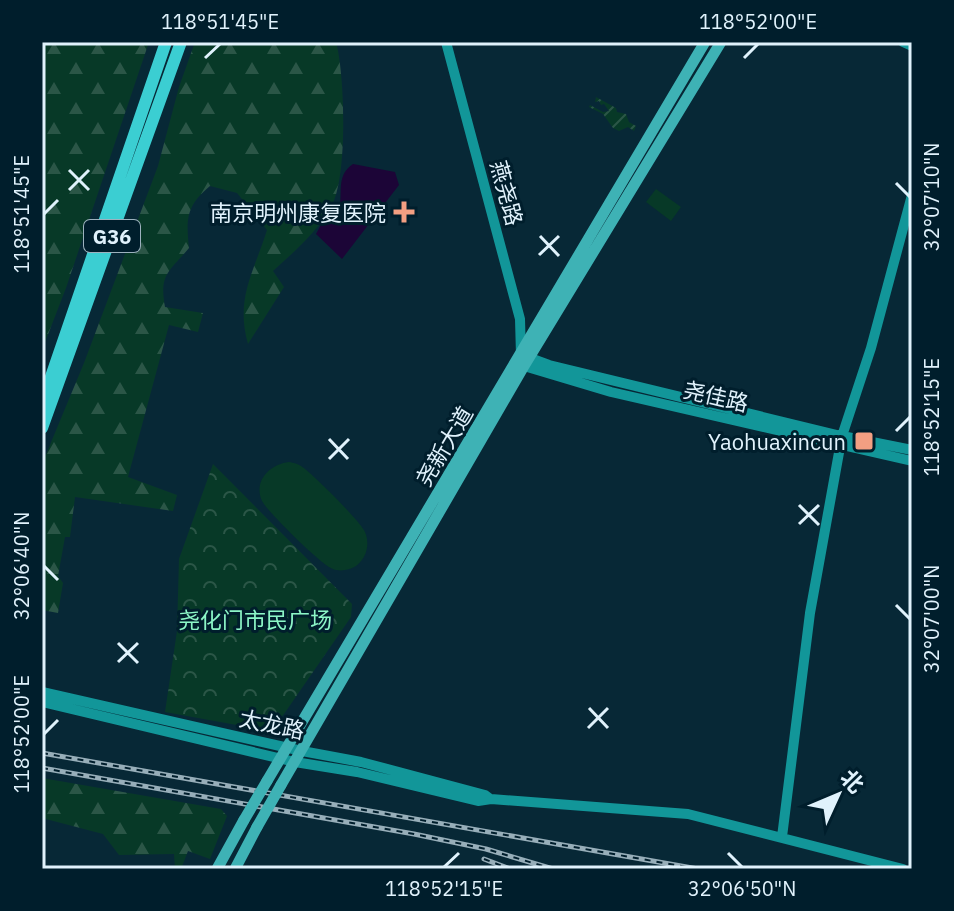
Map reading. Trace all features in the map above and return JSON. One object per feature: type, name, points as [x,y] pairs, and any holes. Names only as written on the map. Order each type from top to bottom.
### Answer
[{"type":"highway","points":[[121,168],[159,42]]},
{"type":"highway","name":"G36","points":[[42,403],[166,42]]},
{"type":"highway","name":"G36","points":[[42,428],[181,42]]},
{"type":"highway","points":[[157,110],[187,42]]},
{"type":"main road","name":"尧新大道","points":[[235,869],[705,42]]},
{"type":"main road","name":"尧新大道","points":[[217,869],[282,752],[721,42]]},
{"type":"street","name":"燕尧路","points":[[446,42],[520,319],[524,359]]},
{"type":"street","points":[[903,42],[912,46]]},
{"type":"street","points":[[782,837],[810,613],[841,440],[871,348],[912,195]]},
{"type":"street","name":"尧佳路","points":[[524,359],[611,392],[841,440],[912,450]]},
{"type":"street","name":"尧佳路","points":[[841,440],[912,461]]},
{"type":"street","name":"太龙路","points":[[42,692],[282,752],[295,762],[357,772],[478,801],[491,799],[688,814],[782,837],[846,857],[903,869]]},
{"type":"street","name":"太龙路","points":[[42,702],[282,752],[302,751],[361,762],[491,799]]},
{"type":"green space","points":[[42,42],[149,42],[42,350]]},
{"type":"green space","points":[[195,42],[336,42],[343,126],[336,193],[319,225],[273,271],[284,287],[248,344],[245,299],[267,230],[237,193],[210,186],[196,200],[189,214],[189,248],[167,274],[163,296],[165,307],[203,313],[198,332],[169,325],[128,477],[177,495],[173,511],[75,497],[70,537],[65,537],[58,576],[63,583],[58,613],[42,610],[42,464],[84,363],[158,166],[179,87]]},
{"type":"green space","points":[[596,97],[616,108],[617,112],[626,114],[629,122],[636,126],[634,131],[628,127],[619,131],[613,128],[603,114],[589,107],[609,111],[604,104],[595,102]]},
{"type":"green space","points":[[656,189],[681,207],[671,221],[646,202]]},
{"type":"green space","points":[[289,462],[301,466],[315,477],[362,527],[367,546],[363,559],[356,566],[336,570],[327,566],[295,538],[262,501],[260,487],[265,475],[276,466]]},
{"type":"green space","name":"尧化门市民广场","points":[[213,464],[352,604],[351,617],[284,714],[274,726],[264,730],[165,712],[177,631],[179,559]]},
{"type":"green space","points":[[42,778],[221,809],[227,816],[210,859],[188,851],[181,869],[175,869],[174,854],[119,855],[103,834],[42,818]]},
{"type":"shaded area","points":[[353,164],[395,172],[399,185],[342,259],[316,234],[324,219],[340,206],[342,178]]},
{"type":"railway","points":[[42,753],[698,869]]},
{"type":"railway","points":[[42,768],[414,834],[486,849],[553,869]]},
{"type":"railway","points":[[484,859],[510,869]]},
{"type":"place","name":"南京明州康复医院","points":[[404,212]]},
{"type":"place","name":"Yaohuaxincun","points":[[864,441]]}]
